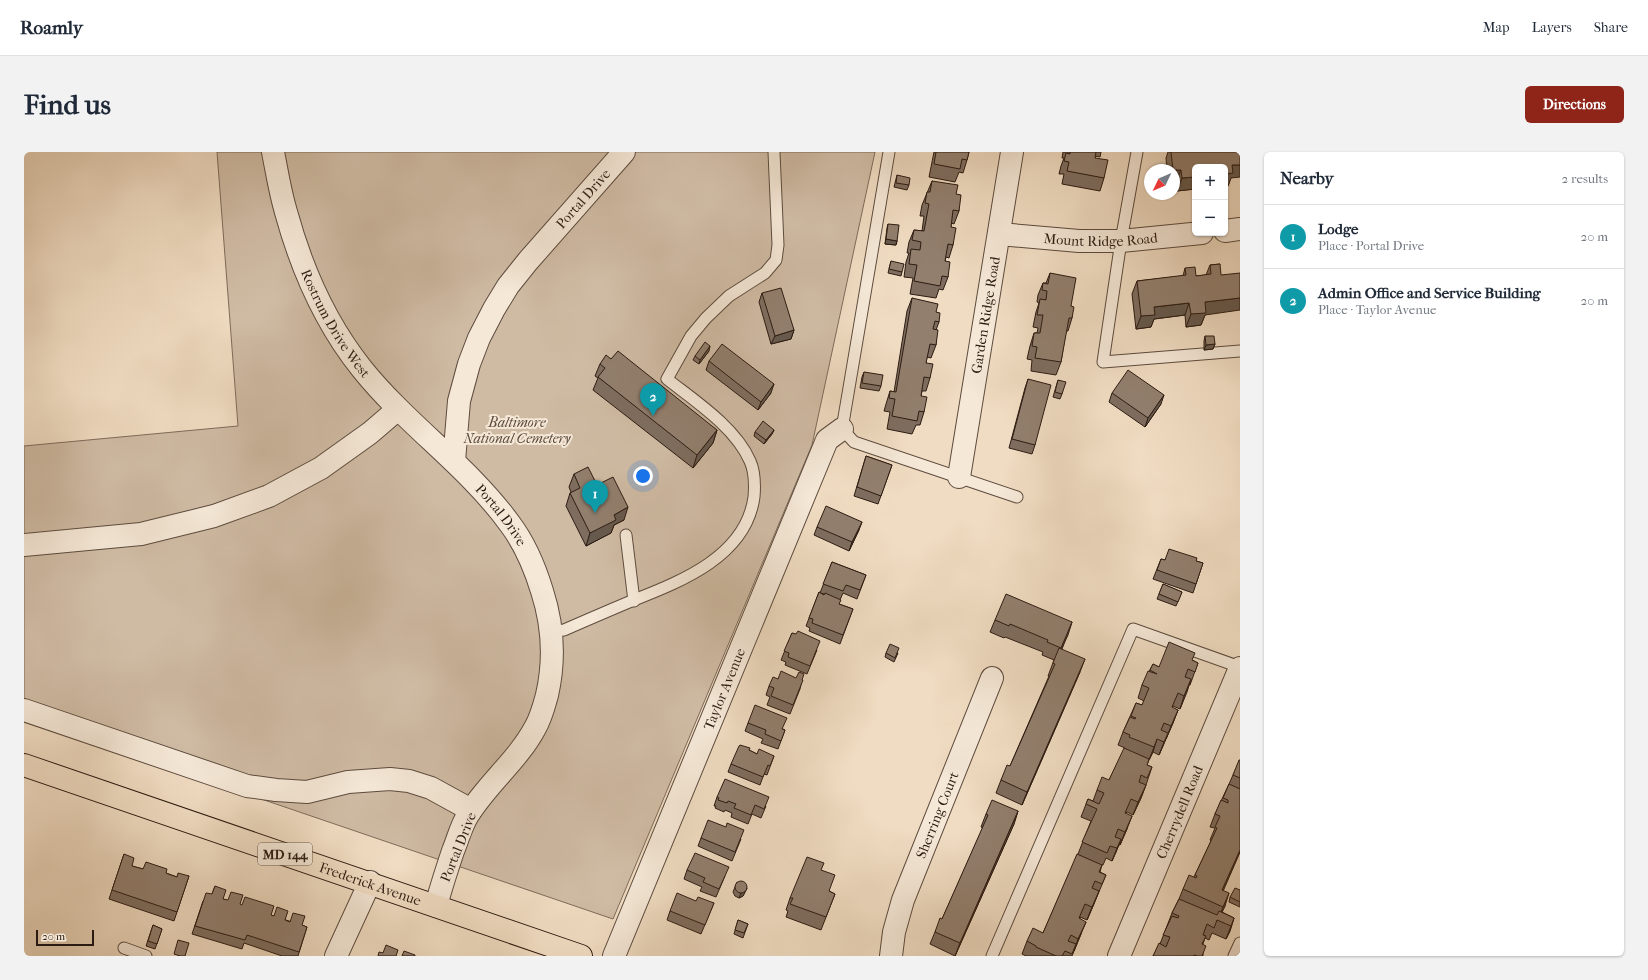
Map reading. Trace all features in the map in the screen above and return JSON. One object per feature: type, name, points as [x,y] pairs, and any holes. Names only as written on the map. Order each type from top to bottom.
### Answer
[{"type":"main road","name":"Frederick Avenue","points":[[24,765],[370,882],[581,956]]},
{"type":"street","name":"Rostrum Drive West","points":[[273,152],[286,212],[314,290],[337,332],[362,368],[398,409],[454,461]]},
{"type":"street","name":"Portal Drive","points":[[436,906],[466,818],[478,799],[528,739],[540,718],[551,675],[552,631],[547,606],[533,565],[521,541],[499,510],[454,461],[459,401],[469,364],[479,338],[508,286],[528,261],[624,152]]},
{"type":"street","name":"Garden Ridge Road","points":[[959,477],[1012,152]]},
{"type":"street","points":[[1228,231],[1240,229]]},
{"type":"street","name":"Mount Ridge Road","points":[[999,234],[1079,242],[1121,241],[1192,234]]},
{"type":"street","points":[[24,545],[141,534],[214,516],[269,496],[321,468],[370,433],[398,409]]},
{"type":"street","name":"Taylor Avenue","points":[[614,956],[827,440],[842,429]]},
{"type":"street","name":"Cherrydell Road","points":[[1119,956],[1240,668]]},
{"type":"street","name":"Sherring Court","points":[[891,956],[894,932],[903,900],[992,678]]},
{"type":"street","points":[[24,710],[247,786],[307,792],[348,782],[390,779],[409,781],[431,788],[471,810]]},
{"type":"street","points":[[336,956],[370,882]]},
{"type":"lane","points":[[552,631],[564,630],[679,582],[707,565],[730,546],[746,524],[753,505],[755,484],[751,461],[740,444],[723,424],[667,379],[691,336],[706,318],[728,296],[766,273],[776,260],[778,245],[774,152]]},
{"type":"lane","points":[[888,152],[842,429],[854,442],[1017,497]]},
{"type":"lane","points":[[1137,152],[1121,241],[1103,362],[1240,351]]},
{"type":"lane","points":[[626,535],[634,601]]},
{"type":"lane","points":[[992,956],[1132,629],[1240,668]]},
{"type":"lane","points":[[1234,956],[1240,943]]},
{"type":"lane","points":[[124,948],[146,956]]},
{"type":"green space","name":"Baltimore National Cemetery","points":[[217,152],[875,152],[812,445],[613,919],[24,718],[24,446],[238,426]]},
{"type":"building","points":[[936,152],[969,152],[967,160],[962,159],[960,169],[934,164]]},
{"type":"building","points":[[1070,152],[1096,152],[1095,158],[1108,160],[1104,178],[1067,171],[1069,162],[1064,161],[1066,153],[1070,154]]},
{"type":"building","points":[[1171,152],[1240,152],[1240,165],[1232,165],[1233,173],[1228,174],[1228,164],[1192,164],[1192,177],[1182,178],[1180,164],[1172,164]]},
{"type":"building","points":[[897,175],[910,178],[909,185],[896,183]]},
{"type":"building","points":[[932,181],[958,185],[956,194],[961,195],[959,211],[953,210],[951,227],[956,228],[953,245],[948,244],[945,261],[950,262],[948,277],[942,276],[940,286],[914,281],[917,265],[909,264],[911,249],[920,250],[921,242],[912,240],[914,230],[924,231],[929,204],[925,203],[927,192],[930,192]]},
{"type":"building","points":[[888,224],[899,225],[897,241],[886,239]]},
{"type":"building","points":[[891,261],[904,264],[902,272],[889,269]]},
{"type":"building","points":[[1220,264],[1221,275],[1240,273],[1240,298],[1205,302],[1206,313],[1191,314],[1189,303],[1154,307],[1155,315],[1141,316],[1137,281],[1186,275],[1185,268],[1195,267],[1196,276],[1211,274],[1210,265]]},
{"type":"building","points":[[1050,273],[1076,278],[1071,306],[1074,307],[1072,318],[1069,318],[1061,362],[1035,358],[1037,347],[1032,346],[1034,333],[1040,333],[1043,315],[1037,315],[1040,299],[1046,300],[1047,291],[1042,290],[1043,283],[1048,284]]},
{"type":"building","points":[[781,288],[794,330],[775,336],[762,293]]},
{"type":"building","points":[[912,298],[938,304],[936,312],[940,313],[939,322],[935,321],[933,329],[938,330],[936,345],[930,344],[926,363],[933,364],[930,378],[924,377],[921,396],[927,397],[924,412],[919,411],[917,421],[892,416],[895,399],[889,398],[890,391],[896,392]]},
{"type":"building","points":[[1205,336],[1214,336],[1215,344],[1206,345]]},
{"type":"building","points":[[705,342],[710,346],[700,360],[695,356]]},
{"type":"building","points":[[722,344],[774,384],[761,402],[709,361]]},
{"type":"building","points":[[618,351],[717,430],[697,455],[598,377],[605,368],[600,364],[606,355],[611,359]]},
{"type":"building","points":[[1128,370],[1164,395],[1148,418],[1112,393]]},
{"type":"building","points":[[864,372],[883,375],[881,386],[862,383]]},
{"type":"building","points":[[1028,379],[1051,385],[1035,445],[1012,439]]},
{"type":"building","points":[[1058,380],[1066,382],[1062,394],[1055,392]]},
{"type":"building","points":[[763,421],[774,430],[766,440],[755,432]]},
{"type":"building","points":[[866,456],[892,465],[881,496],[857,487]]},
{"type":"building","points":[[588,467],[597,485],[613,477],[628,507],[614,515],[616,520],[590,533],[570,493],[580,488],[574,474]]},
{"type":"building","points":[[826,506],[862,522],[852,542],[817,527]]},
{"type":"building","points":[[1169,549],[1197,558],[1196,561],[1203,563],[1196,584],[1157,570],[1161,559],[1165,560]]},
{"type":"building","points":[[832,562],[866,575],[860,590],[846,585],[843,591],[823,584]]},
{"type":"building","points":[[1163,584],[1182,592],[1178,602],[1159,594]]},
{"type":"building","points":[[819,592],[841,600],[839,604],[853,609],[843,635],[812,623],[813,619],[809,618]]},
{"type":"building","points":[[1006,594],[1072,622],[1061,648],[1047,642],[1048,640],[1010,624],[1009,626],[995,620]]},
{"type":"building","points":[[798,631],[820,641],[810,666],[788,657],[789,653],[784,651],[792,633],[796,634]]},
{"type":"building","points":[[1169,642],[1195,653],[1192,660],[1198,663],[1195,672],[1188,669],[1185,677],[1191,679],[1184,696],[1178,693],[1172,707],[1178,710],[1171,726],[1164,723],[1161,730],[1168,733],[1164,742],[1157,739],[1154,747],[1129,737],[1130,735],[1123,732],[1130,717],[1136,718],[1131,716],[1136,703],[1142,705],[1149,688],[1142,685],[1148,671],[1157,674],[1150,670],[1153,664],[1159,667]]},
{"type":"building","points":[[890,644],[899,648],[895,658],[886,653]]},
{"type":"building","points":[[1059,648],[1085,659],[1027,792],[1001,780],[1007,765],[1010,766],[1055,664],[1053,663]]},
{"type":"building","points":[[781,671],[796,678],[799,672],[804,674],[793,705],[771,696],[774,688],[769,686],[773,677],[778,679]]},
{"type":"building","points":[[755,705],[787,718],[782,729],[785,730],[781,741],[765,734],[766,730],[748,723]]},
{"type":"building","points":[[740,745],[750,748],[749,750],[757,754],[759,749],[774,756],[763,777],[731,764]]},
{"type":"building","points":[[1124,748],[1149,759],[1147,765],[1152,767],[1147,778],[1141,775],[1139,782],[1146,785],[1138,802],[1131,799],[1125,813],[1132,816],[1125,832],[1118,829],[1115,837],[1121,839],[1117,848],[1110,846],[1107,853],[1082,842],[1097,809],[1086,804],[1088,799],[1099,804],[1104,793],[1097,790],[1102,777],[1109,780]]},
{"type":"building","points":[[1240,760],[1240,778],[1233,775]]},
{"type":"building","points":[[725,779],[769,797],[764,809],[755,805],[751,815],[734,808],[736,804],[718,800],[719,798],[717,797]]},
{"type":"building","points":[[1229,784],[1240,789],[1240,850],[1222,890],[1229,893],[1223,907],[1183,889],[1189,875],[1196,878],[1197,876],[1195,875],[1217,828],[1215,827],[1220,816],[1215,814],[1221,800],[1228,803],[1228,800],[1223,798]]},
{"type":"building","points":[[992,800],[1018,811],[960,943],[935,932],[940,918],[942,919],[988,815],[986,814]]},
{"type":"building","points":[[708,820],[726,827],[727,823],[744,830],[735,852],[701,838]]},
{"type":"building","points":[[695,853],[729,867],[719,889],[703,882],[705,878],[687,870]]},
{"type":"building","points":[[124,854],[134,858],[132,866],[143,869],[146,862],[167,869],[166,873],[177,877],[178,873],[189,876],[177,912],[112,890]]},
{"type":"building","points":[[1077,854],[1102,865],[1099,872],[1106,875],[1102,884],[1095,881],[1092,888],[1099,891],[1092,907],[1085,904],[1079,918],[1086,922],[1078,939],[1071,935],[1068,941],[1076,944],[1072,954],[1065,951],[1062,956],[1056,956],[1027,941],[1033,928],[1043,933]]},
{"type":"building","points":[[807,857],[824,863],[821,870],[835,875],[829,891],[835,894],[826,917],[790,904],[793,898],[790,898]]},
{"type":"building","points":[[741,881],[745,883],[747,887],[745,891],[741,893],[737,891],[735,887],[737,883]]},
{"type":"building","points":[[215,886],[226,890],[223,899],[228,900],[231,892],[243,895],[240,904],[242,905],[245,897],[274,906],[271,915],[274,916],[277,907],[288,911],[285,920],[290,922],[293,913],[305,916],[302,925],[307,927],[299,952],[247,935],[245,940],[195,926],[206,893],[212,894]]},
{"type":"building","points":[[1235,888],[1240,890],[1240,902],[1230,897]]},
{"type":"building","points":[[677,893],[696,901],[698,897],[714,903],[705,925],[670,911]]},
{"type":"building","points":[[1179,899],[1217,915],[1219,911],[1234,918],[1231,926],[1217,920],[1214,928],[1207,924],[1203,935],[1206,936],[1202,944],[1206,946],[1202,956],[1153,956],[1159,943],[1166,947],[1170,937],[1163,935],[1172,916],[1178,918],[1179,916],[1172,913]]},
{"type":"building","points":[[738,920],[748,924],[744,933],[735,930]]},
{"type":"building","points":[[153,925],[162,929],[157,944],[148,941]]},
{"type":"building","points":[[178,940],[189,943],[185,956],[174,954]]},
{"type":"building","points":[[386,945],[398,950],[396,956],[378,956],[379,952],[383,953]]},
{"type":"building","points":[[404,951],[415,955],[415,956],[402,956]]},
{"type":"place","name":"Admin Office and Service Building","points":[[653,416]]},
{"type":"place","name":"Lodge","points":[[595,513]]}]
